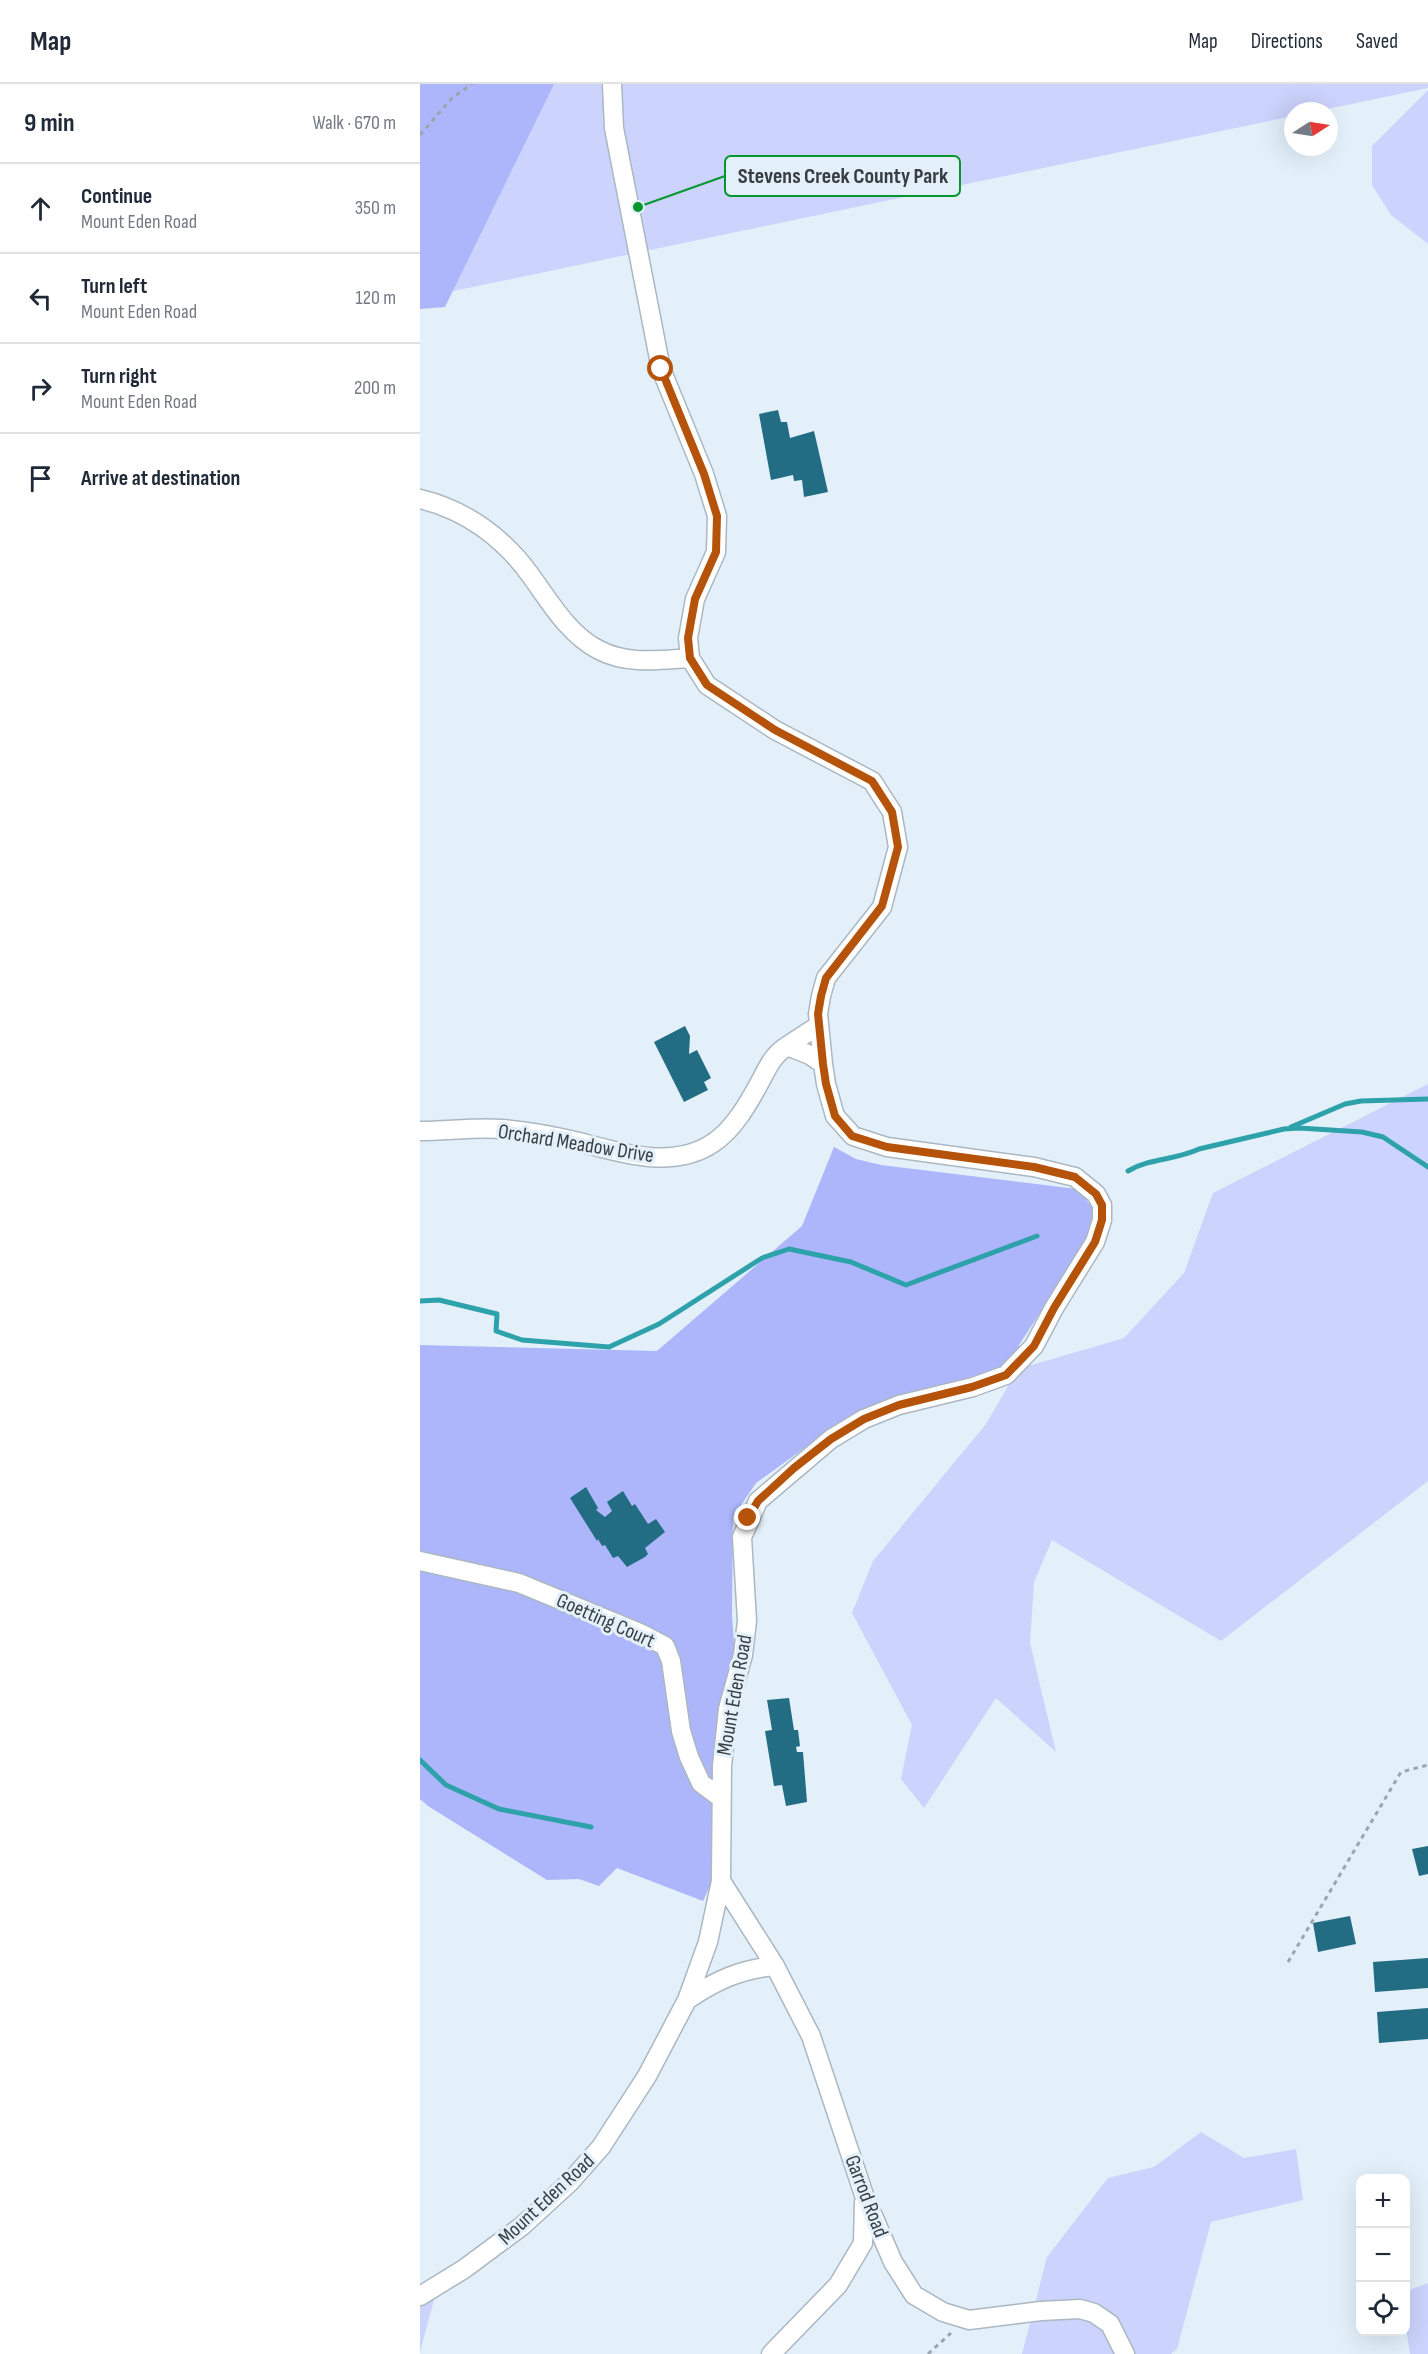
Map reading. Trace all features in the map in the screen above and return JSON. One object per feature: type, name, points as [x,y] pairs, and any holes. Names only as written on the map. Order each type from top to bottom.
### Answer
[{"type":"street","points":[[420,499],[445,506],[488,530],[512,552],[550,605],[574,630],[598,650],[622,658],[648,662],[690,658],[688,638],[695,599],[716,552],[717,516],[704,474],[661,369],[614,128],[612,84]]},
{"type":"street","name":"Mount Eden Road","points":[[420,2296],[464,2269],[522,2226],[577,2175],[601,2147],[647,2076],[687,2000],[708,1942],[721,1881],[722,1766],[728,1709],[744,1655],[747,1621],[742,1537],[758,1501],[831,1439],[864,1419],[899,1405],[972,1387],[1006,1375],[1034,1346],[1054,1308],[1095,1242],[1102,1220],[1102,1205],[1096,1194],[1075,1177],[1034,1167],[887,1147],[852,1136],[835,1116],[826,1084],[818,1014],[826,978],[882,906],[898,847],[892,812],[872,781],[775,730],[707,685],[690,658]]},
{"type":"street","name":"Orchard Meadow Drive","points":[[420,1131],[502,1129],[544,1135],[645,1157],[691,1154],[712,1143],[731,1127],[749,1102],[771,1059],[819,1025]]},
{"type":"street","points":[[787,1046],[823,1064]]},
{"type":"street","name":"Goetting Court","points":[[420,1561],[519,1583],[640,1633],[665,1646],[671,1661],[681,1731],[689,1757],[701,1783],[722,1798]]},
{"type":"street","name":"Garrod Road","points":[[721,1881],[774,1966],[812,2036],[864,2195],[893,2262],[914,2295],[943,2312],[969,2320],[1041,2310],[1080,2309],[1094,2313],[1110,2324],[1125,2354]]},
{"type":"street","points":[[687,2000],[712,1983],[729,1975],[774,1966]]},
{"type":"street","points":[[771,2354],[838,2285],[863,2243],[864,2195]]},
{"type":"path","points":[[420,135],[452,98],[472,84]]},
{"type":"path","points":[[1288,1962],[1401,1772],[1428,1765]]},
{"type":"path","points":[[928,2354],[969,2320]]},
{"type":"shaded area","points":[[420,84],[1428,84],[1428,88],[1338,107],[1338,102],[1284,102],[1284,118],[420,298]]},
{"type":"shaded area","points":[[420,84],[554,84],[445,307],[420,309]]},
{"type":"shaded area","points":[[1428,90],[1428,244],[1391,215],[1372,185],[1372,146]]},
{"type":"shaded area","points":[[1428,1084],[1428,1481],[1221,1641],[1052,1540],[1034,1582],[1030,1643],[1056,1752],[996,1698],[924,1808],[901,1779],[912,1725],[852,1613],[873,1561],[986,1424],[1018,1369],[1124,1338],[1184,1273],[1213,1193]]},
{"type":"shaded area","points":[[834,1147],[856,1159],[881,1165],[1077,1189],[1094,1209],[1092,1233],[1019,1345],[1014,1371],[968,1378],[905,1395],[828,1431],[756,1483],[733,1517],[732,1616],[735,1655],[714,1878],[703,1901],[617,1868],[599,1886],[579,1879],[547,1880],[420,1799],[420,1345],[657,1351],[802,1226]]},
{"type":"shaded area","points":[[1201,2132],[1244,2158],[1296,2149],[1303,2200],[1211,2222],[1177,2349],[1171,2354],[1022,2354],[1047,2257],[1108,2178],[1154,2167]]},
{"type":"shaded area","points":[[1428,2283],[1428,2354],[1410,2354],[1407,2336],[1410,2336],[1410,2291]]},
{"type":"shaded area","points":[[435,2296],[420,2352],[420,2299]]},
{"type":"building","points":[[778,410],[781,422],[787,422],[790,438],[814,431],[828,492],[804,497],[802,480],[794,481],[793,475],[771,480],[759,414]]},
{"type":"building","points":[[685,1026],[690,1036],[689,1054],[697,1050],[711,1078],[704,1082],[708,1090],[684,1102],[654,1042]]},
{"type":"building","points":[[586,1487],[598,1508],[596,1510],[605,1517],[612,1511],[607,1502],[623,1491],[632,1506],[635,1504],[648,1524],[656,1519],[665,1532],[645,1548],[648,1554],[645,1557],[627,1567],[618,1556],[613,1558],[605,1545],[602,1546],[598,1539],[597,1541],[570,1498]]},
{"type":"building","points":[[789,1698],[794,1730],[798,1730],[800,1746],[796,1747],[797,1752],[803,1752],[807,1802],[786,1806],[782,1785],[774,1786],[765,1731],[772,1730],[767,1700]]},
{"type":"building","points":[[1428,1846],[1428,1874],[1419,1876],[1412,1849]]},
{"type":"building","points":[[1350,1916],[1356,1944],[1318,1952],[1313,1923]]},
{"type":"building","points":[[1428,1958],[1428,1988],[1375,1992],[1373,1962]]},
{"type":"building","points":[[1428,2008],[1428,2039],[1379,2043],[1377,2012]]},
{"type":"waterway","points":[[1291,1127],[1345,1104],[1361,1101],[1428,1099]]},
{"type":"waterway","points":[[1128,1171],[1199,1149],[1284,1129],[1299,1128],[1362,1132],[1383,1137],[1428,1167]]},
{"type":"waterway","points":[[420,1301],[439,1300],[497,1314],[496,1331],[522,1340],[609,1347],[659,1324],[762,1258],[789,1249],[851,1262],[906,1285],[1037,1236]]},
{"type":"waterway","points":[[420,1760],[446,1785],[499,1809],[591,1827]]},
{"type":"place","name":"Stevens Creek County Park","points":[[638,207]]},
{"type":"route","points":[[661,369],[704,474],[717,516],[716,552],[695,599],[688,638],[690,658],[707,685],[775,730],[872,781],[892,812],[898,847],[882,906],[826,978],[821,996],[818,1014],[823,1064],[835,1116],[852,1136],[887,1147],[1034,1167],[1075,1177],[1096,1194],[1102,1205],[1102,1220],[1095,1242],[1054,1308],[1034,1346],[1006,1375],[972,1387],[899,1405],[864,1419],[831,1439],[794,1468],[758,1501],[748,1518]]}]
